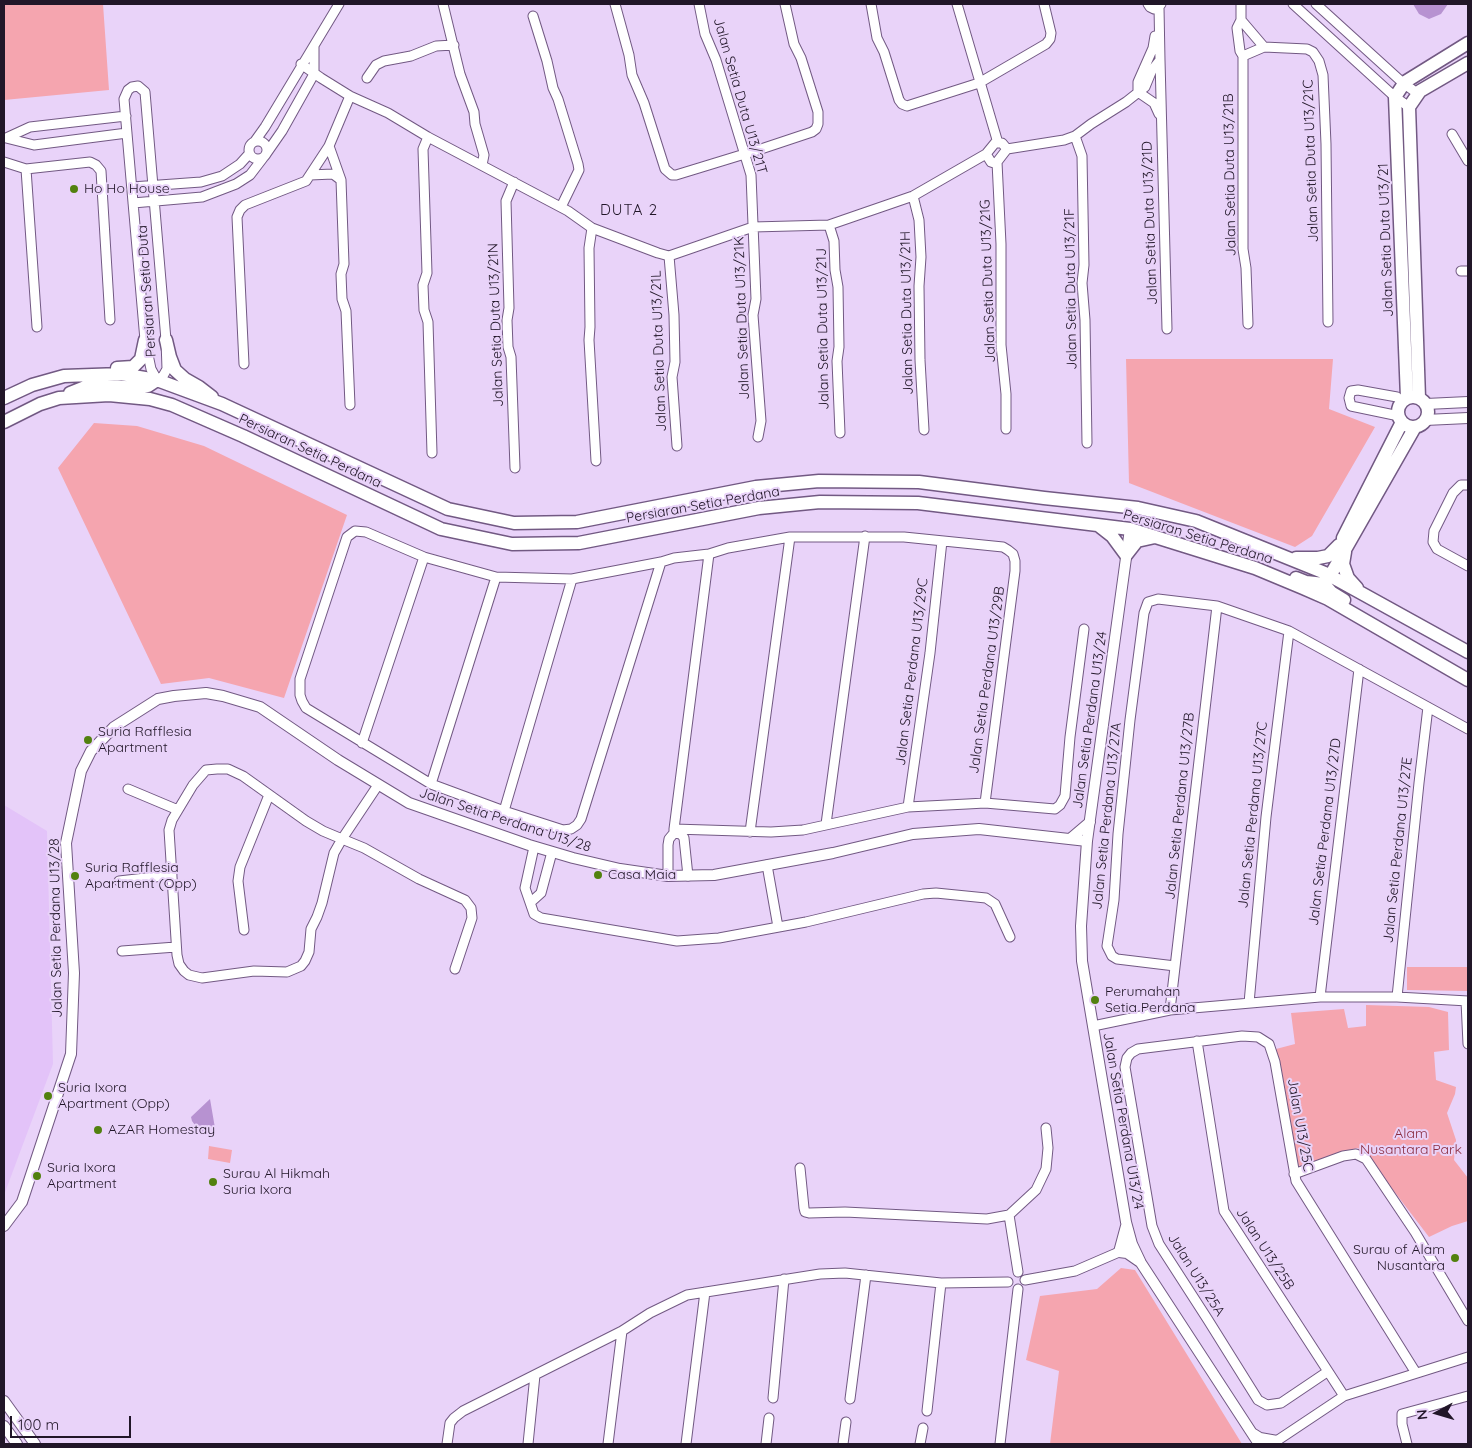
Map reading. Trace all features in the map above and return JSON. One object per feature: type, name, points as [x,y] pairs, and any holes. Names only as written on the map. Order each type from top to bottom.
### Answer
[{"type":"main road","points":[[1403,83],[1468,43]]},
{"type":"main road","points":[[1409,106],[1417,93],[1468,63]]},
{"type":"main road","name":"Jalan Setia Duta U13/21","points":[[1403,83],[1396,97],[1414,401]]},
{"type":"main road","name":"Jalan Setia Duta U13/21","points":[[1409,106],[1414,401]]},
{"type":"main road","points":[[88,375],[110,369],[133,367],[141,359],[145,340]]},
{"type":"main road","points":[[166,340],[175,370],[222,404]]},
{"type":"main road","name":"Persiaran Setia Perdana","points":[[4,398],[32,385],[64,376],[121,374],[157,380],[222,404],[448,509],[514,523],[577,522],[756,487],[819,481],[919,482],[1153,511],[1196,522],[1290,558],[1326,578],[1362,593],[1468,652]]},
{"type":"main road","points":[[59,398],[85,387],[140,388],[148,386],[157,380],[164,390],[172,396],[214,415],[243,436]]},
{"type":"main road","name":"Persiaran Setia Perdana","points":[[4,422],[40,404],[59,398],[109,395],[150,399],[172,405],[243,436],[441,529],[512,544],[580,543],[759,508],[820,502],[918,503],[1130,529],[1255,568],[1328,599],[1468,680]]},
{"type":"main road","points":[[1290,558],[1328,556],[1342,547],[1428,412],[1414,401],[1399,408],[1400,419],[1342,547],[1326,578]]},
{"type":"main road","points":[[1400,419],[1410,426],[1420,423]]},
{"type":"main road","points":[[1117,506],[1130,529],[1153,511]]},
{"type":"main road","points":[[1098,524],[1112,536],[1126,555],[1138,541],[1145,538],[1158,537]]},
{"type":"main road","points":[[1342,547],[1348,578],[1362,593]]},
{"type":"main road","points":[[1231,560],[1266,566],[1306,582],[1326,578]]},
{"type":"main road","points":[[1326,578],[1332,592],[1374,620],[1391,636]]},
{"type":"street","points":[[255,141],[260,141],[267,148],[264,156],[258,160],[249,154],[250,144],[255,141],[265,127],[301,64],[339,4]]},
{"type":"street","points":[[443,4],[460,74],[474,112],[475,124],[484,154],[482,165]]},
{"type":"street","points":[[615,4],[629,55],[632,75],[644,103],[668,173],[676,175],[812,132],[816,129],[818,112],[801,58],[794,44],[785,4]]},
{"type":"street","name":"Jalan Setia Duta U13/21T","points":[[698,4],[705,34],[716,60],[751,175],[752,227]]},
{"type":"street","points":[[871,4],[877,38],[884,52],[896,92],[902,104],[907,106],[979,84],[1046,44],[1050,40],[1050,26],[1044,4]]},
{"type":"street","points":[[957,4],[979,84],[998,143]]},
{"type":"street","name":"Jalan Setia Duta U13/21B","points":[[1241,4],[1241,20],[1237,28],[1243,56],[1243,249],[1246,268],[1248,324]]},
{"type":"street","points":[[1293,4],[1396,97],[1409,106]]},
{"type":"street","points":[[1316,4],[1403,83],[1417,93]]},
{"type":"street","points":[[1138,92],[1138,82],[1155,41],[1155,6]]},
{"type":"street","name":"Jalan Setia Duta U13/21D","points":[[1155,6],[1160,60],[1167,329]]},
{"type":"street","points":[[533,16],[579,170],[561,207]]},
{"type":"street","points":[[1241,20],[1264,47],[1243,56]]},
{"type":"street","points":[[367,78],[376,65],[384,61],[411,56],[436,46],[454,45]]},
{"type":"street","points":[[133,203],[202,197],[236,184],[250,175],[282,131],[314,74],[314,46]]},
{"type":"street","name":"Jalan Setia Duta U13/21C","points":[[1264,47],[1313,52],[1319,60],[1323,75],[1328,230],[1328,322]]},
{"type":"street","points":[[986,154],[991,162],[997,162],[1007,149],[1064,140],[1075,136],[1145,87],[1152,70],[1160,60]]},
{"type":"street","points":[[301,64],[350,96],[388,113],[428,137],[561,207],[592,228],[669,256],[752,227],[829,225],[913,196],[986,154],[995,143],[1002,143],[1007,149]]},
{"type":"street","name":"Persiaran Setia Duta","points":[[138,86],[145,92],[166,340],[167,370],[157,380],[151,369],[145,340],[127,133],[126,94],[132,87],[138,86]]},
{"type":"street","points":[[1138,92],[1154,103],[1161,116]]},
{"type":"street","points":[[244,364],[237,217],[245,205],[306,181],[329,146],[350,96]]},
{"type":"street","points":[[5,138],[30,127],[126,116]]},
{"type":"street","points":[[5,138],[34,144],[127,133]]},
{"type":"street","points":[[1452,134],[1468,161]]},
{"type":"street","name":"Jalan Setia Duta U13/21F","points":[[1075,136],[1082,156],[1084,265],[1082,283],[1085,320],[1088,443]]},
{"type":"street","points":[[428,137],[423,150],[427,272],[423,285],[424,310],[428,322],[432,453]]},
{"type":"street","points":[[329,146],[341,180],[344,264],[342,298],[346,311],[350,405]]},
{"type":"street","points":[[132,187],[200,182],[222,176],[240,164],[249,154]]},
{"type":"street","points":[[4,162],[26,169],[90,162],[101,170],[110,320]]},
{"type":"street","name":"Jalan Setia Duta U13/21G","points":[[997,162],[1001,244],[1001,345],[1006,394],[1006,430]]},
{"type":"street","points":[[26,169],[37,327]]},
{"type":"street","points":[[310,175],[333,174],[341,180]]},
{"type":"street","name":"Jalan Setia Duta U13/21N","points":[[514,182],[506,201],[510,308],[507,320],[508,347],[511,357],[515,468]]},
{"type":"street","name":"Jalan Setia Duta U13/21H","points":[[913,196],[919,220],[921,258],[919,286],[924,430]]},
{"type":"street","name":"Jalan Setia Duta U13/21J","points":[[829,225],[834,241],[835,270],[838,287],[839,347],[837,361],[840,433]]},
{"type":"street","name":"Jalan Setia Duta U13/21K","points":[[752,227],[756,299],[753,316],[761,421],[758,437]]},
{"type":"street","points":[[592,228],[589,348],[596,461]]},
{"type":"street","name":"Jalan Setia Duta U13/21L","points":[[669,256],[674,315],[675,362],[672,377],[677,446]]},
{"type":"street","points":[[1400,419],[1351,406],[1349,398],[1351,391],[1358,390],[1414,401],[1468,402]]},
{"type":"street","points":[[1420,423],[1468,418]]},
{"type":"street","points":[[1468,485],[1461,486],[1452,493],[1434,531],[1433,542],[1437,549],[1468,566]]},
{"type":"street","name":"Jalan Setia Perdana U13/24","points":[[1130,529],[1087,841],[1081,926],[1082,961],[1126,1222],[1132,1244],[1140,1263],[1259,1444]]},
{"type":"street","points":[[661,562],[581,819],[577,826],[571,830],[562,830],[504,811],[431,784],[306,708],[300,695],[300,679],[347,537],[355,532],[366,532],[424,557],[496,577],[572,579],[790,537],[904,537],[942,541]]},
{"type":"street","points":[[826,824],[865,536]]},
{"type":"street","points":[[750,832],[790,537]]},
{"type":"street","name":"Jalan Setia Perdana U13/29B","points":[[942,541],[1003,548],[1013,554],[1015,561],[985,803]]},
{"type":"street","name":"Jalan Setia Perdana U13/29C","points":[[908,807],[930,653],[942,541]]},
{"type":"street","points":[[668,876],[669,839],[674,831],[708,554]]},
{"type":"street","points":[[362,743],[424,557]]},
{"type":"street","points":[[431,784],[496,577]]},
{"type":"street","points":[[504,811],[572,579]]},
{"type":"street","name":"Jalan Setia Perdana U13/27A","points":[[1175,966],[1117,959],[1112,956],[1107,946],[1114,900],[1118,834],[1144,613],[1148,602],[1158,598],[1217,606]]},
{"type":"street","points":[[1217,606],[1289,631],[1468,729]]},
{"type":"street","name":"Jalan Setia Perdana U13/27B","points":[[1170,1010],[1217,606]]},
{"type":"street","points":[[674,831],[771,832],[803,830],[908,807],[985,803],[1055,809],[1060,805],[1065,796],[1070,737],[1084,629]]},
{"type":"street","name":"Jalan Setia Perdana U13/27C","points":[[1248,1003],[1266,817],[1289,631]]},
{"type":"street","name":"Jalan Setia Perdana U13/27D","points":[[1320,998],[1359,670]]},
{"type":"street","name":"Jalan Setia Perdana U13/28","points":[[4,1226],[22,1202],[71,1054],[74,973],[66,843],[81,771],[91,751],[120,722],[158,699],[206,692],[260,707],[378,785],[409,803],[430,812],[534,847],[620,869],[668,876],[714,875],[833,853],[912,834],[979,829],[1087,841]]},
{"type":"street","name":"Jalan Setia Perdana U13/27E","points":[[1397,997],[1428,707]]},
{"type":"street","points":[[378,785],[342,839],[334,853],[322,903],[311,929],[309,952],[301,966],[287,972],[254,971],[195,978],[184,971],[179,964],[176,947],[169,830],[178,810],[206,770],[228,769],[243,776],[306,821],[342,839],[364,848],[419,879],[465,900],[472,913],[472,918],[455,969]]},
{"type":"street","points":[[128,790],[178,810]]},
{"type":"street","points":[[244,930],[238,881],[240,867],[269,796]]},
{"type":"street","points":[[1086,861],[1081,851],[1070,839],[1090,822]]},
{"type":"street","points":[[674,831],[681,834],[684,838],[688,876]]},
{"type":"street","points":[[534,847],[525,888],[534,914],[541,918],[677,941],[718,938],[806,922],[936,892],[981,896],[990,900],[995,904],[1010,937]]},
{"type":"street","points":[[531,902],[541,893],[552,852]]},
{"type":"street","points":[[767,865],[778,927]]},
{"type":"street","points":[[119,881],[172,876]]},
{"type":"street","points":[[122,952],[176,947]]},
{"type":"street","points":[[1093,1026],[1170,1010],[1320,998],[1397,997],[1467,1001],[1468,1044]]},
{"type":"street","name":"Jalan U13/25C","points":[[1196,1041],[1242,1036],[1258,1037],[1269,1044],[1275,1062],[1296,1181],[1346,1264],[1416,1373]]},
{"type":"street","name":"Jalan U13/25A","points":[[1196,1041],[1138,1049],[1127,1058],[1125,1067],[1152,1226],[1156,1237],[1258,1400],[1267,1405],[1281,1403],[1327,1372]]},
{"type":"street","name":"Jalan U13/25B","points":[[1196,1041],[1224,1211],[1344,1396]]},
{"type":"street","points":[[800,1168],[805,1212],[845,1212],[987,1219],[1009,1215],[1036,1190],[1046,1169],[1048,1148],[1046,1128]]},
{"type":"street","points":[[1294,1174],[1343,1156],[1356,1154],[1366,1159],[1415,1232],[1468,1320]]},
{"type":"street","points":[[1009,1215],[1018,1272],[1025,1280]]},
{"type":"street","points":[[1119,1252],[1126,1222]]},
{"type":"street","points":[[1025,1280],[1075,1271],[1119,1252],[1132,1244]]},
{"type":"street","points":[[1119,1252],[1128,1254],[1140,1263]]},
{"type":"street","points":[[1008,1282],[1010,1274],[1018,1272]]},
{"type":"street","points":[[447,1444],[450,1423],[454,1418],[687,1295],[820,1274],[845,1273],[941,1283],[1008,1282]]},
{"type":"street","points":[[850,1400],[866,1275]]},
{"type":"street","points":[[773,1398],[784,1279]]},
{"type":"street","points":[[1000,1444],[1018,1289],[1024,1284],[1025,1280]]},
{"type":"street","points":[[1008,1282],[1013,1288],[1018,1289]]},
{"type":"street","points":[[927,1410],[941,1283]]},
{"type":"street","points":[[686,1444],[705,1292]]},
{"type":"street","points":[[608,1444],[622,1331]]},
{"type":"street","points":[[1252,1433],[1275,1443],[1344,1396],[1468,1356]]},
{"type":"street","points":[[528,1444],[535,1375]]},
{"type":"street","points":[[1408,1444],[1402,1424],[1402,1414],[1468,1397]]},
{"type":"street","points":[[4,1401],[35,1444]]},
{"type":"street","points":[[766,1444],[769,1418]]},
{"type":"street","points":[[843,1444],[846,1422]]},
{"type":"street","points":[[4,1426],[17,1444]]},
{"type":"street","points":[[920,1444],[923,1428]]},
{"type":"shaded area","points":[[1413,4],[1448,4],[1441,14],[1429,19],[1419,14]]},
{"type":"shaded area","points":[[4,805],[47,831],[53,1064],[4,1195]]},
{"type":"shaded area","points":[[210,1099],[216,1134],[202,1135],[191,1117]]},
{"type":"green space","points":[[4,4],[103,4],[109,90],[4,100]]},
{"type":"green space","points":[[1126,359],[1333,359],[1329,409],[1375,427],[1312,536],[1295,547],[1129,483]]},
{"type":"green space","points":[[94,423],[137,426],[204,446],[347,515],[284,698],[209,678],[161,684],[58,468]]},
{"type":"green space","points":[[1407,967],[1468,967],[1468,991],[1407,990]]},
{"type":"green space","name":"Alam Nusantara Park","points":[[1366,1005],[1429,1007],[1448,1012],[1449,1050],[1434,1052],[1436,1080],[1456,1087],[1447,1113],[1456,1140],[1454,1160],[1468,1178],[1468,1221],[1429,1237],[1377,1169],[1358,1148],[1345,1151],[1306,1170],[1295,1163],[1276,1049],[1295,1044],[1291,1013],[1344,1009],[1348,1028],[1366,1026]]},
{"type":"green space","points":[[209,1146],[232,1150],[230,1163],[208,1159]]},
{"type":"green space","points":[[1121,1268],[1135,1270],[1242,1444],[1050,1444],[1059,1371],[1026,1360],[1040,1296],[1097,1289]]},
{"type":"place","name":"Ho Ho House","points":[[74,189]]},
{"type":"place","name":"Suria Rafflesia Apartment","points":[[88,740]]},
{"type":"place","name":"Casa Maia","points":[[598,875]]},
{"type":"place","name":"Suria Rafflesia Apartment (Opp)","points":[[75,876]]},
{"type":"place","name":"Perumahan Setia Perdana","points":[[1095,1000]]},
{"type":"place","name":"Suria Ixora Apartment (Opp)","points":[[48,1096]]},
{"type":"place","name":"AZAR Homestay","points":[[98,1130]]},
{"type":"place","name":"Suria Ixora Apartment","points":[[37,1176]]},
{"type":"place","name":"Surau Al Hikmah Suria Ixora","points":[[213,1182]]},
{"type":"place","name":"Surau of Alam Nusantara","points":[[1455,1258]]},
{"type":"district","name":"DUTA 2","points":[[629,210]]}]
